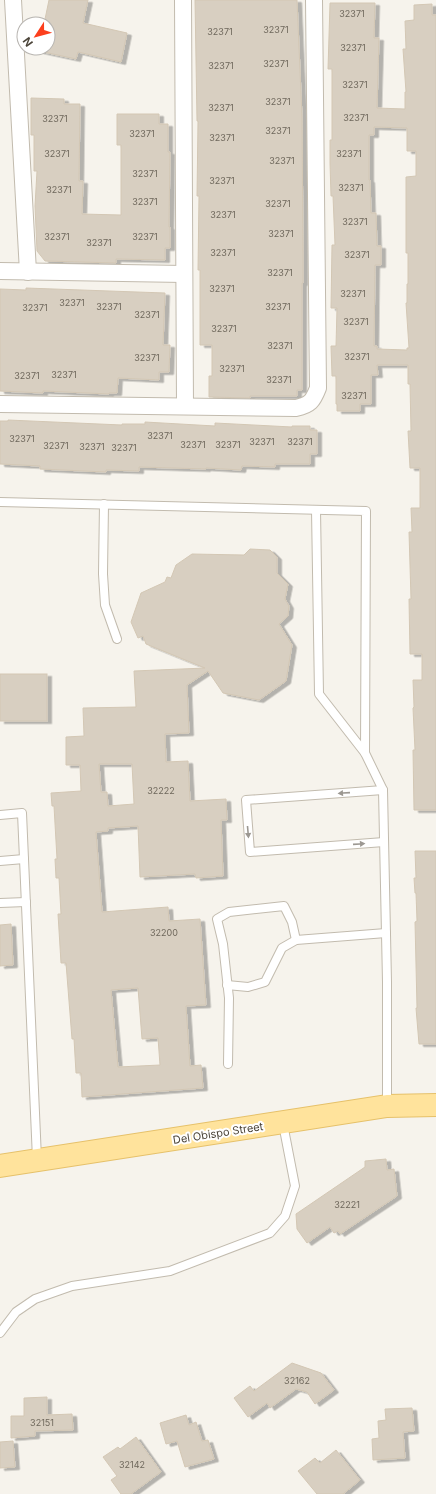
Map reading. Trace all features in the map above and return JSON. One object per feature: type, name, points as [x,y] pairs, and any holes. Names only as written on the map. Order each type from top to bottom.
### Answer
[{"type":"main road","name":"Del Obispo Street","points":[[0,1166],[387,1106],[436,1105]]},
{"type":"street","points":[[13,0],[28,272]]},
{"type":"street","points":[[183,0],[185,406]]},
{"type":"street","points":[[0,404],[296,408],[306,406],[314,400],[318,388],[314,0]]},
{"type":"street","points":[[0,271],[184,274]]},
{"type":"lane","points":[[0,502],[366,511],[365,753]]},
{"type":"lane","points":[[104,504],[103,574],[105,605],[118,639]]},
{"type":"lane","points":[[316,510],[319,694],[365,753],[382,790],[386,933],[387,1106]]},
{"type":"lane","points":[[382,790],[246,800],[250,852],[384,842]]},
{"type":"lane","points":[[0,815],[22,813],[37,1160]]},
{"type":"lane","points":[[0,861],[24,860]]},
{"type":"lane","points":[[0,903],[26,902]]},
{"type":"lane","points":[[228,1064],[229,998],[223,944],[217,918],[229,912],[284,906],[292,922],[296,940]]},
{"type":"lane","points":[[227,985],[248,987],[265,982],[282,948],[296,940],[386,933]]},
{"type":"lane","points":[[0,1333],[16,1312],[35,1299],[72,1286],[170,1271],[270,1233],[284,1216],[295,1186],[282,1123]]},
{"type":"building","points":[[49,0],[88,0],[83,23],[127,33],[121,62],[78,52],[76,59],[56,55],[56,16],[46,16]]},
{"type":"building","points":[[195,0],[297,0],[302,117],[303,283],[302,390],[297,390],[297,396],[250,396],[250,398],[209,397],[209,376],[212,376],[212,345],[200,345],[200,270],[198,270],[199,196],[197,196],[198,121]]},
{"type":"building","points":[[330,3],[375,3],[374,38],[379,38],[377,108],[405,109],[406,92],[403,49],[406,49],[405,21],[414,20],[414,5],[432,4],[432,15],[436,15],[436,810],[414,810],[413,750],[415,750],[413,680],[422,680],[422,654],[410,654],[409,599],[411,599],[409,532],[412,532],[411,508],[420,508],[420,468],[410,468],[408,431],[411,431],[408,365],[377,365],[378,375],[371,375],[371,404],[360,404],[360,411],[337,411],[336,376],[332,376],[331,346],[336,346],[337,308],[331,308],[332,245],[335,245],[330,163],[330,140],[332,140],[332,69],[328,69]],"holes":[[[374,127],[407,128],[407,151],[416,151],[416,176],[406,177],[406,253],[408,253],[408,284],[406,303],[409,348],[407,348],[407,350],[377,349],[377,346],[374,346],[375,265],[381,265],[381,246],[377,246],[376,213],[371,213],[369,135],[374,135]]]},
{"type":"building","points":[[31,98],[64,99],[64,104],[80,104],[79,181],[83,181],[82,214],[121,215],[121,145],[117,145],[117,114],[159,114],[159,124],[168,124],[168,152],[170,152],[170,248],[165,248],[165,260],[116,259],[116,263],[45,261],[37,251],[35,206],[37,171],[34,171],[34,135],[31,135]]},
{"type":"building","points":[[26,288],[165,293],[163,345],[170,345],[169,372],[159,372],[159,380],[118,378],[117,393],[109,394],[0,391],[0,289],[26,290]]},
{"type":"building","points":[[8,420],[122,425],[145,424],[145,422],[215,426],[215,423],[292,427],[310,426],[310,430],[317,430],[317,454],[310,454],[310,464],[275,464],[275,467],[242,466],[241,470],[139,467],[139,471],[106,470],[106,472],[40,469],[40,466],[0,464],[0,421]]},
{"type":"building","points":[[250,549],[270,550],[277,557],[277,573],[288,584],[285,599],[289,606],[288,616],[279,624],[292,645],[286,681],[259,700],[223,693],[208,671],[187,685],[189,733],[165,734],[166,762],[188,761],[190,801],[226,799],[227,820],[221,820],[223,876],[196,878],[195,874],[140,877],[138,826],[108,828],[108,831],[96,832],[102,912],[168,907],[169,921],[200,919],[206,1005],[186,1006],[190,1066],[201,1065],[203,1088],[82,1097],[81,1073],[76,1073],[66,963],[61,963],[58,914],[61,914],[59,878],[56,878],[55,859],[57,859],[54,806],[52,806],[51,793],[81,791],[80,765],[66,765],[66,737],[84,736],[83,708],[136,707],[134,671],[205,668],[146,644],[143,636],[138,638],[131,622],[141,593],[165,582],[167,577],[171,578],[176,565],[192,554],[244,555]],"holes":[[[99,764],[132,764],[134,804],[108,806],[107,792],[101,792]],[[138,988],[142,1039],[158,1038],[160,1065],[118,1067],[111,990]]]},
{"type":"building","points":[[0,674],[47,674],[47,721],[0,721]]},
{"type":"building","points":[[415,851],[436,851],[436,1044],[419,1044],[416,1008],[415,922],[417,921],[414,878],[416,878]]},
{"type":"building","points":[[11,924],[13,965],[0,966],[0,925]]},
{"type":"building","points":[[386,1159],[387,1170],[394,1169],[397,1196],[340,1234],[338,1231],[334,1233],[330,1227],[307,1243],[297,1229],[296,1214],[365,1167],[365,1161]]},
{"type":"building","points":[[292,1363],[321,1373],[334,1390],[315,1404],[307,1392],[296,1389],[270,1408],[267,1403],[248,1417],[234,1398],[250,1386],[254,1391]]},
{"type":"building","points":[[47,1397],[47,1415],[72,1414],[73,1430],[35,1431],[35,1436],[11,1438],[11,1416],[24,1416],[24,1398]]},
{"type":"building","points":[[412,1408],[414,1431],[403,1432],[405,1458],[373,1460],[372,1439],[379,1438],[378,1421],[386,1420],[385,1409]]},
{"type":"building","points":[[186,1415],[189,1425],[196,1422],[202,1441],[208,1440],[214,1459],[185,1467],[177,1441],[166,1444],[160,1423]]},
{"type":"building","points":[[136,1437],[161,1472],[131,1494],[121,1494],[111,1480],[117,1476],[103,1457],[118,1447],[120,1449]]},
{"type":"building","points":[[13,1441],[15,1467],[0,1468],[0,1442]]},
{"type":"building","points":[[336,1450],[360,1480],[343,1494],[317,1494],[298,1471],[315,1458],[320,1463]]}]
